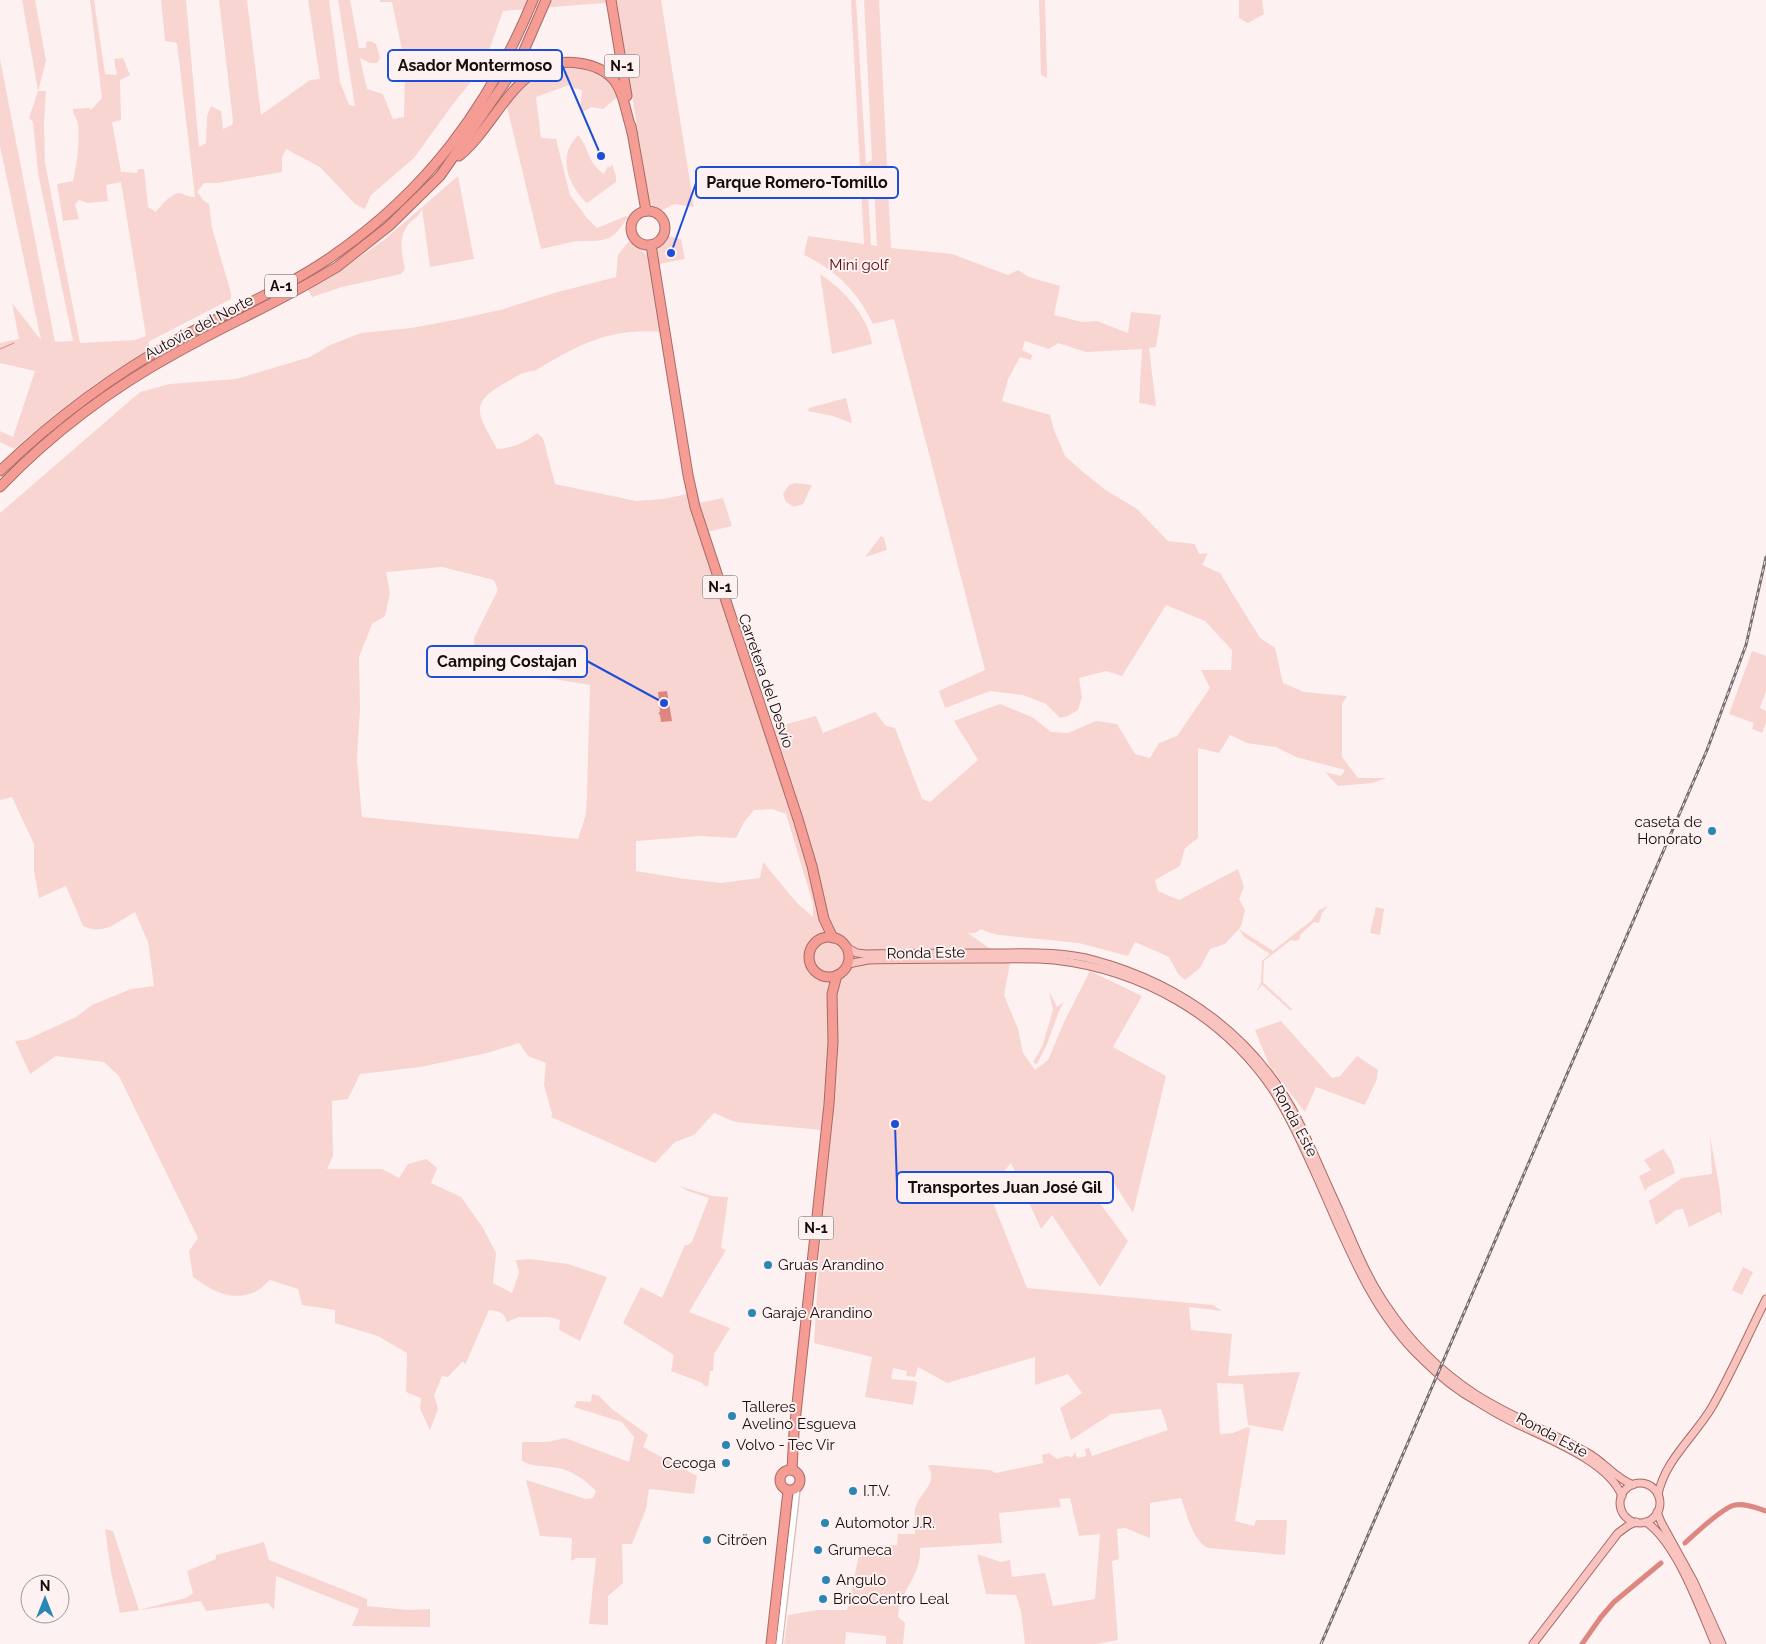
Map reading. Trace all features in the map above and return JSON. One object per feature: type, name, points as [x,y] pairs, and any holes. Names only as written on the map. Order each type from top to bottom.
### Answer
[{"type":"highway","points":[[513,48],[528,0]]},
{"type":"highway","name":"Autovía del Norte","points":[[0,471],[49,426],[114,378],[178,339],[306,272],[371,227],[412,190],[453,143],[487,95],[513,48],[533,0]]},
{"type":"highway","name":"Autovía del Norte","points":[[0,487],[61,431],[127,382],[176,352],[297,290],[337,266],[398,219],[452,161],[519,62],[546,0]]},
{"type":"highway","name":"N-1","points":[[610,0],[646,211]]},
{"type":"highway","points":[[452,161],[468,149],[499,109],[529,76],[541,68],[560,62],[587,65],[606,73],[615,80],[622,92],[632,132]]},
{"type":"highway","points":[[646,211],[655,212],[664,220],[664,234],[660,240],[651,244],[641,244],[636,240],[631,228],[632,221],[636,215],[646,211]]},
{"type":"highway","name":"Carretera del Desvío","points":[[651,244],[688,475],[695,507],[800,827],[812,866],[824,919],[834,938]]},
{"type":"highway","name":"Carretera del Desvío","points":[[820,940],[824,919]]},
{"type":"highway","points":[[820,940],[834,938]]},
{"type":"highway","name":"N-1","points":[[834,938],[841,941],[847,948]]},
{"type":"highway","name":"N-1","points":[[820,940],[812,948],[810,959],[814,969],[822,976],[832,994]]},
{"type":"highway","points":[[822,976],[837,975],[846,968],[849,953],[847,948]]},
{"type":"highway","name":"N-1","points":[[792,1470],[794,1432],[827,1124],[832,1062],[832,994],[837,975]]},
{"type":"highway","points":[[771,1644],[793,1489],[800,1482],[798,1473],[792,1470],[783,1472],[780,1478],[781,1486],[793,1489]]},
{"type":"main road","name":"Ronda Este","points":[[847,948],[857,953],[866,954],[1025,952],[1092,959],[1160,983],[1194,1003],[1245,1046],[1275,1083],[1298,1121],[1375,1288],[1397,1321],[1422,1350],[1476,1394],[1591,1455],[1623,1480],[1633,1485]]},
{"type":"main road","name":"Ronda Este","points":[[848,964],[868,960],[1052,960],[1091,966],[1125,976],[1159,990],[1192,1009],[1219,1030],[1241,1051],[1271,1088],[1292,1124],[1370,1291],[1405,1341],[1443,1378],[1473,1400],[1510,1421],[1560,1444],[1598,1467],[1617,1486],[1622,1496]]},
{"type":"main road","points":[[1658,1495],[1664,1474],[1701,1424],[1716,1400],[1766,1299]]},
{"type":"main road","points":[[1646,1484],[1653,1488],[1658,1495],[1660,1502],[1657,1512],[1652,1519],[1646,1522],[1630,1520],[1623,1513],[1620,1505],[1625,1491],[1633,1485],[1646,1484],[1664,1474]]},
{"type":"main road","points":[[1657,1512],[1694,1582],[1722,1644]]},
{"type":"main road","points":[[1618,1533],[1623,1513]]},
{"type":"main road","points":[[1533,1644],[1618,1533],[1636,1522]]},
{"type":"main road","points":[[1646,1522],[1659,1532],[1669,1547],[1689,1584],[1715,1644]]},
{"type":"street","points":[[779,1644],[793,1489]]},
{"type":"green space","points":[[22,0],[35,0],[46,61],[38,91]]},
{"type":"green space","points":[[90,0],[94,0],[105,74],[117,75],[114,59],[123,58],[130,75],[120,80],[121,120],[112,122],[121,172],[137,173],[138,169],[144,169],[148,207],[156,212],[173,195],[179,193],[195,197],[177,43],[165,41],[161,0],[186,0],[199,147],[206,143],[207,116],[211,106],[221,111],[223,129],[232,125],[233,121],[219,0],[247,0],[261,115],[310,80],[320,79],[308,0],[329,0],[340,82],[349,105],[355,106],[338,0],[350,0],[359,48],[366,48],[366,42],[371,41],[376,44],[380,58],[377,63],[370,63],[360,58],[367,89],[383,94],[393,119],[404,117],[405,64],[392,2],[380,2],[380,0],[661,0],[694,207],[674,204],[661,211],[654,208],[649,201],[617,2],[503,11],[483,67],[453,104],[414,158],[371,195],[365,209],[355,204],[320,167],[286,149],[282,158],[282,172],[217,183],[204,183],[197,192],[209,204],[212,228],[231,293],[231,299],[148,342],[151,349],[97,383],[63,408],[14,449],[0,442],[0,431],[13,437],[35,371],[0,363],[0,343],[19,339],[12,303],[41,340],[0,146],[0,59],[55,342],[73,341],[38,173],[33,122],[29,118],[38,91],[46,91],[44,121],[45,163],[80,343],[135,340],[146,336],[121,182],[106,185],[108,201],[88,203],[79,200],[75,204],[79,219],[63,221],[57,184],[73,181],[79,138],[78,124],[73,109],[90,108],[91,110],[102,98]]},
{"type":"green space","name":"Mini golf","points":[[851,0],[856,0],[866,164],[872,160],[864,0],[879,0],[891,248],[952,254],[1008,275],[1018,270],[1029,277],[1060,286],[1054,315],[1082,322],[1097,321],[1128,333],[1131,312],[1161,315],[1156,347],[1149,348],[1156,406],[1139,403],[1142,349],[1086,352],[1058,343],[1049,349],[1025,341],[1022,350],[1032,355],[1031,360],[1020,357],[1008,379],[1002,401],[1050,415],[1065,456],[1083,472],[1107,491],[1137,509],[1168,541],[1195,544],[1199,554],[1208,553],[1202,565],[1220,573],[1260,638],[1275,648],[1283,683],[1304,692],[1347,696],[1342,704],[1342,757],[1358,778],[1387,778],[1372,783],[1338,786],[1325,772],[1341,776],[1345,770],[1296,757],[1276,747],[1247,743],[1230,735],[1219,753],[1198,748],[1198,838],[1185,848],[1180,866],[1155,880],[1158,891],[1179,900],[1238,869],[1244,887],[1239,899],[1245,910],[1239,929],[1225,944],[1210,949],[1200,968],[1185,980],[1178,974],[1169,957],[1135,942],[1128,956],[1079,943],[999,935],[981,929],[975,933],[968,933],[1010,963],[1004,995],[1018,1029],[1023,1053],[1035,1070],[1048,1060],[1065,1020],[1090,971],[1142,996],[1113,1047],[1166,1076],[1133,1213],[1107,1172],[1089,1189],[1128,1241],[1100,1287],[1052,1215],[1041,1229],[1011,1163],[988,1190],[1027,1288],[1213,1305],[1222,1311],[1189,1307],[1191,1330],[1232,1334],[1228,1376],[1300,1372],[1283,1431],[1248,1425],[1243,1384],[1217,1383],[1220,1434],[1233,1433],[1248,1427],[1250,1429],[1235,1521],[1254,1526],[1256,1520],[1287,1520],[1285,1555],[1208,1548],[1202,1544],[1194,1533],[1181,1498],[1150,1503],[1150,1538],[1125,1528],[1117,1529],[1119,1559],[1112,1561],[1118,1640],[1096,1644],[1025,1644],[1021,1612],[1016,1595],[986,1594],[977,1554],[1001,1562],[1010,1560],[1012,1577],[1045,1573],[1053,1606],[1095,1599],[1100,1534],[1079,1536],[1070,1498],[1059,1499],[1061,1507],[999,1513],[1002,1543],[920,1548],[918,1567],[899,1608],[898,1617],[905,1623],[903,1644],[886,1644],[886,1636],[846,1632],[845,1644],[784,1644],[788,1615],[818,1610],[847,1610],[861,1546],[897,1545],[898,1534],[915,1534],[915,1509],[931,1478],[928,1466],[990,1470],[996,1473],[1043,1463],[1042,1455],[1049,1453],[1057,1459],[1066,1456],[1072,1457],[1075,1452],[1077,1458],[1086,1456],[1085,1449],[1089,1448],[1092,1456],[1168,1430],[1161,1409],[1111,1414],[1071,1440],[1060,1408],[1082,1393],[1068,1374],[1035,1385],[1035,1357],[947,1383],[918,1367],[915,1377],[906,1376],[907,1371],[893,1368],[891,1379],[915,1381],[917,1383],[913,1405],[865,1397],[872,1357],[814,1343],[832,1055],[825,1086],[822,1130],[735,1122],[714,1113],[694,1135],[675,1142],[655,1163],[551,1117],[552,1114],[544,1085],[546,1063],[528,1056],[519,1043],[487,1053],[420,1067],[360,1074],[348,1099],[332,1101],[333,1156],[327,1169],[382,1169],[399,1178],[408,1164],[426,1159],[437,1168],[431,1183],[461,1197],[483,1228],[496,1253],[493,1283],[512,1293],[519,1273],[516,1260],[529,1259],[568,1264],[607,1277],[580,1341],[559,1330],[560,1320],[549,1317],[519,1317],[507,1322],[501,1313],[489,1310],[465,1365],[463,1361],[448,1377],[442,1376],[434,1395],[438,1409],[430,1430],[420,1409],[421,1398],[406,1392],[407,1353],[378,1336],[335,1323],[335,1310],[302,1305],[298,1289],[270,1280],[255,1292],[238,1296],[222,1294],[193,1277],[189,1251],[198,1238],[119,1076],[104,1062],[56,1056],[30,1074],[15,1041],[28,1039],[76,1017],[92,1005],[131,989],[154,986],[148,942],[135,912],[104,929],[91,929],[83,926],[66,886],[39,898],[34,871],[34,844],[12,797],[0,800],[0,513],[140,392],[170,384],[236,379],[310,357],[330,345],[361,333],[411,328],[500,310],[616,277],[618,255],[629,241],[648,256],[665,332],[627,332],[581,345],[534,371],[519,375],[493,391],[485,398],[481,405],[482,420],[497,449],[518,444],[537,433],[543,438],[555,484],[636,501],[663,499],[692,493],[772,728],[816,716],[823,733],[875,712],[886,726],[895,728],[922,799],[930,802],[978,760],[954,721],[1000,704],[1032,717],[1051,732],[1068,733],[1096,721],[1117,724],[1135,754],[1150,758],[1159,743],[1177,736],[1210,688],[1201,670],[1231,670],[1232,650],[1205,621],[1166,605],[1122,676],[1106,671],[1079,678],[1082,697],[1078,710],[1068,716],[1060,718],[1046,704],[1023,695],[990,691],[945,708],[939,691],[985,670],[894,319],[873,324],[867,312],[845,283],[816,261],[804,255],[808,236],[864,244]],"holes":[[[867,177],[874,186],[877,246],[871,245]],[[442,567],[494,580],[498,590],[474,638],[475,660],[501,670],[590,685],[586,814],[578,839],[362,817],[357,760],[360,708],[359,657],[372,624],[385,616],[390,593],[386,572]],[[772,809],[786,814],[813,904],[813,917],[796,902],[763,862],[760,878],[721,883],[636,871],[636,841],[700,836],[736,838],[744,822],[754,810]]]},
{"type":"green space","points":[[1039,0],[1045,0],[1047,78],[1041,75]]},
{"type":"green space","points":[[1239,0],[1262,0],[1264,14],[1248,23],[1239,18]]},
{"type":"green space","points":[[569,67],[599,74],[610,82],[620,95],[603,109],[591,107],[580,114],[582,90],[573,88],[572,84],[536,97],[541,138],[556,139],[570,195],[597,228],[626,216],[628,217],[613,236],[603,240],[579,241],[541,249],[507,107],[527,85],[541,75]]},
{"type":"green space","points":[[578,135],[598,169],[604,174],[608,166],[610,168],[612,164],[616,176],[616,182],[587,203],[577,192],[567,171],[566,163],[569,148]]},
{"type":"green space","points":[[458,176],[474,259],[430,267],[422,209],[407,226],[402,236],[405,269],[401,274],[342,287],[312,297],[308,290],[331,277],[384,240]]},
{"type":"green space","points":[[668,236],[681,239],[685,259],[659,264],[658,248]]},
{"type":"green space","points":[[820,274],[846,295],[853,304],[865,323],[872,344],[832,354]]},
{"type":"green space","points":[[846,398],[851,423],[833,416],[808,411],[809,408]]},
{"type":"green space","points":[[795,483],[812,485],[803,504],[794,507],[786,502],[783,494],[789,485]]},
{"type":"green space","points":[[723,498],[732,526],[707,532],[698,503]]},
{"type":"green space","points":[[881,536],[884,538],[887,550],[865,557]]},
{"type":"green space","points":[[1752,651],[1766,656],[1766,691],[1760,708],[1766,711],[1766,723],[1762,733],[1752,729],[1754,723],[1729,714]]},
{"type":"green space","points":[[1328,906],[1322,913],[1319,923],[1314,922],[1300,935],[1300,939],[1296,941],[1291,940],[1264,961],[1263,982],[1292,1009],[1291,1011],[1262,985],[1256,992],[1261,982],[1262,961],[1270,954],[1244,937],[1239,929],[1273,951],[1312,920],[1319,910]]},
{"type":"green space","points":[[1376,907],[1384,909],[1380,935],[1370,933]]},
{"type":"green space","points":[[1049,991],[1057,1007],[1064,1002],[1037,1064],[1033,1062],[1042,1047],[1053,1010]]},
{"type":"green space","points":[[1281,1021],[1332,1078],[1340,1076],[1357,1056],[1378,1070],[1377,1079],[1365,1105],[1316,1087],[1305,1112],[1270,1067],[1255,1030]]},
{"type":"green space","points":[[1710,1136],[1720,1191],[1722,1216],[1719,1212],[1689,1227],[1683,1209],[1676,1210],[1656,1225],[1649,1201],[1682,1178],[1712,1174]]},
{"type":"green space","points":[[1663,1149],[1671,1160],[1675,1173],[1648,1187],[1645,1191],[1639,1176],[1651,1170],[1644,1160]]},
{"type":"green space","points":[[679,1186],[712,1196],[728,1197],[721,1248],[726,1250],[689,1312],[730,1328],[714,1354],[713,1371],[710,1371],[708,1387],[703,1385],[703,1383],[671,1371],[674,1355],[623,1323],[641,1287],[662,1298],[685,1245],[692,1242],[709,1198]]},
{"type":"green space","points":[[1743,1267],[1753,1272],[1742,1295],[1732,1290]]},
{"type":"green space","points":[[592,1394],[599,1396],[612,1409],[648,1435],[643,1447],[697,1476],[694,1494],[649,1489],[646,1509],[632,1544],[622,1544],[623,1583],[608,1596],[608,1625],[589,1624],[596,1558],[576,1558],[571,1561],[572,1538],[540,1536],[526,1480],[586,1499],[593,1498],[596,1491],[588,1483],[568,1471],[553,1467],[531,1465],[522,1461],[522,1442],[548,1442],[565,1438],[629,1462],[634,1437],[622,1422],[574,1407],[577,1401],[591,1402]]},
{"type":"green space","points":[[105,1529],[113,1531],[139,1610],[186,1598],[193,1593],[187,1571],[216,1559],[216,1555],[264,1542],[269,1560],[367,1599],[367,1606],[408,1610],[430,1609],[430,1627],[352,1626],[359,1609],[276,1576],[274,1610],[268,1603],[206,1611],[201,1601],[120,1613],[111,1572]]},
{"type":"shaded area","points":[[667,691],[672,721],[661,722],[658,713],[660,712],[658,692]]},
{"type":"waterway","points":[[0,349],[14,343]]},
{"type":"waterway","points":[[1685,1543],[1724,1510],[1735,1505],[1751,1506],[1766,1511]]},
{"type":"waterway","points":[[1582,1644],[1614,1602],[1661,1563]]},
{"type":"railway","points":[[1321,1644],[1707,750],[1746,645],[1766,557]]},
{"type":"place","name":"Asador Montermoso","points":[[601,156]]},
{"type":"place","name":"Parque Romero-Tomillo","points":[[671,253]]},
{"type":"place","name":"Camping Costajan","points":[[664,703]]},
{"type":"place","name":"caseta de Honorato","points":[[1712,831]]},
{"type":"place","name":"Transportes Juan José Gil","points":[[895,1124]]},
{"type":"place","name":"Gruas Arandino","points":[[768,1265]]},
{"type":"place","name":"Garaje Arandino","points":[[752,1313]]},
{"type":"place","name":"Talleres Avelino Esgueva","points":[[732,1416]]},
{"type":"place","name":"Volvo - Tec Vir","points":[[726,1445]]},
{"type":"place","name":"Cecoga","points":[[726,1463]]},
{"type":"place","name":"I.T.V.","points":[[853,1491]]},
{"type":"place","name":"Automotor J.R.","points":[[825,1523]]},
{"type":"place","name":"Citröen","points":[[707,1540]]},
{"type":"place","name":"Grumeca","points":[[818,1550]]},
{"type":"place","name":"Angulo","points":[[826,1580]]},
{"type":"place","name":"BricoCentro Leal","points":[[823,1599]]}]
